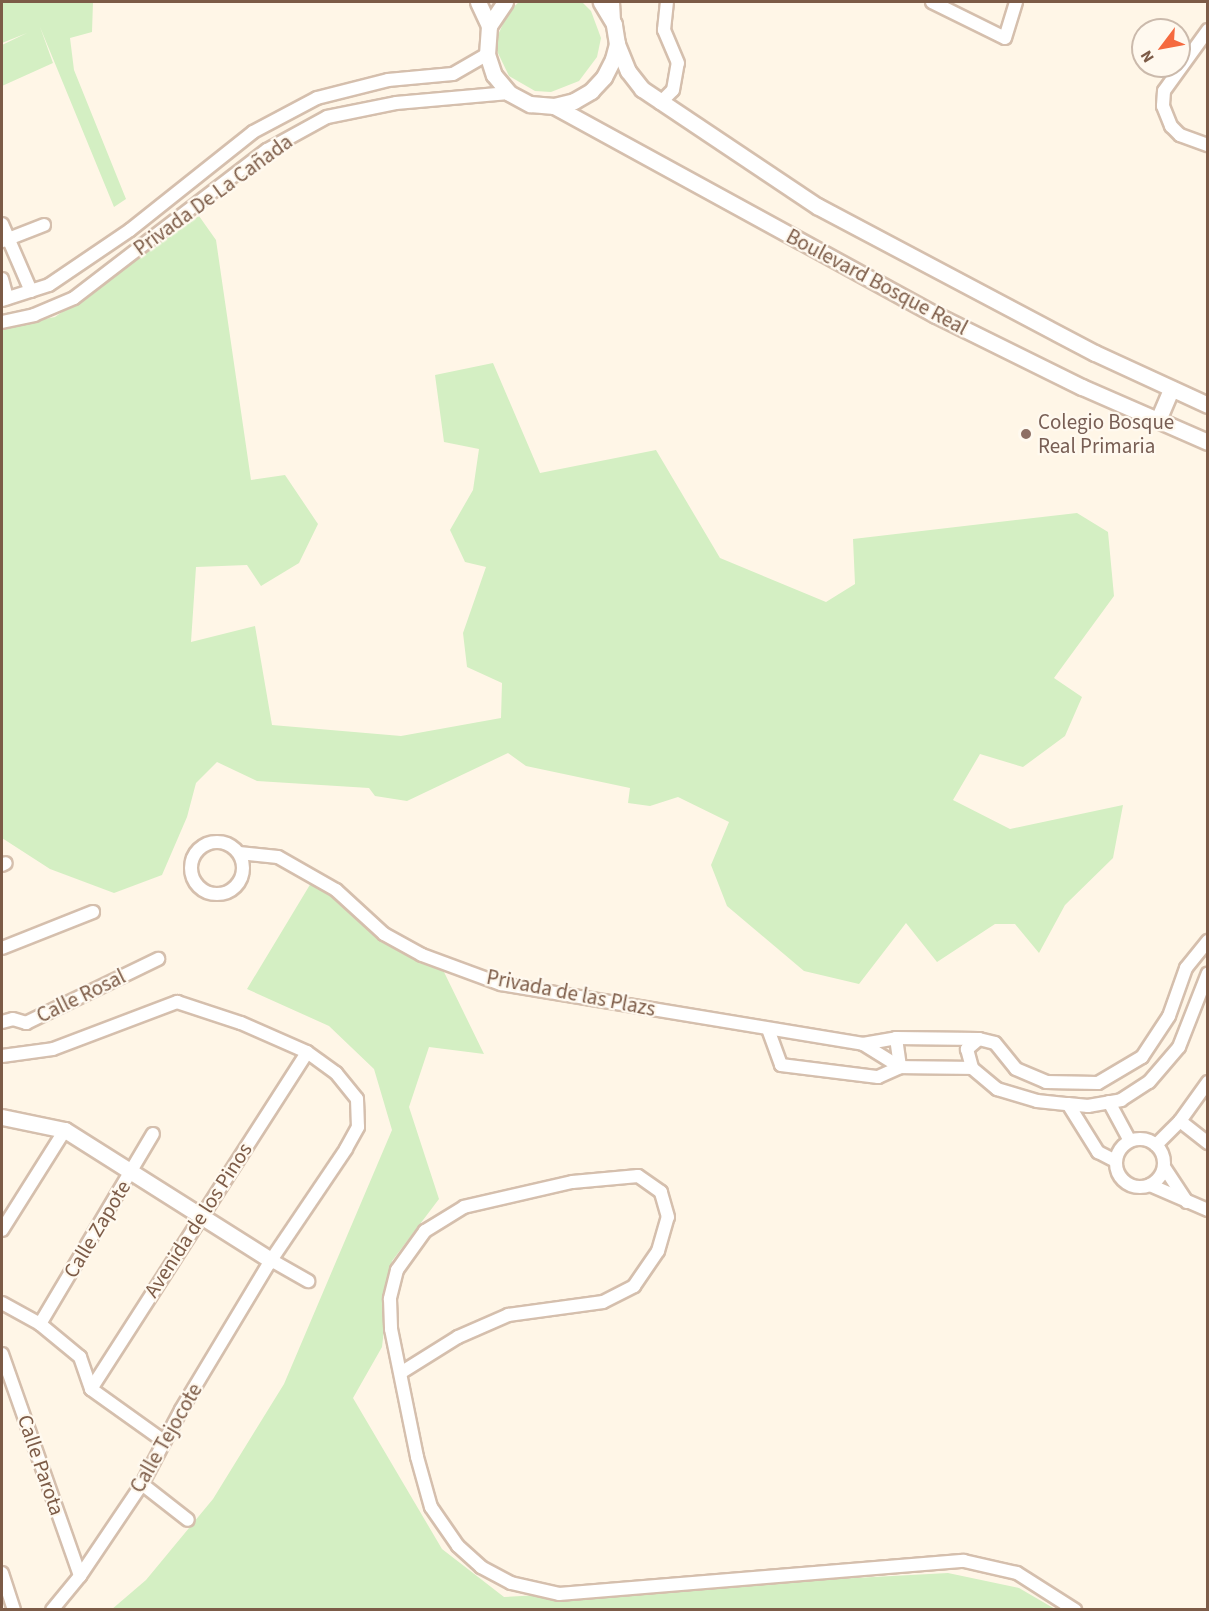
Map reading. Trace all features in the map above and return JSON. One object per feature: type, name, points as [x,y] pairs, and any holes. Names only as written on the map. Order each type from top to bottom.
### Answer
[{"type":"street","points":[[478,2],[489,26],[487,54],[494,75],[508,93],[530,104],[554,106],[573,101],[604,77],[617,44]]},
{"type":"street","points":[[489,26],[505,2]]},
{"type":"street","points":[[602,2],[614,24]]},
{"type":"street","points":[[613,2],[614,24]]},
{"type":"street","points":[[660,103],[673,90],[678,63],[664,30],[667,2]]},
{"type":"street","points":[[932,2],[1005,38],[1016,2]]},
{"type":"street","name":"Boulevard Bosque Real","points":[[614,24],[617,44],[627,71],[642,89],[817,206],[1095,353],[1208,405]]},
{"type":"street","points":[[1208,30],[1164,91],[1163,106],[1171,126],[1180,135],[1208,146]]},
{"type":"street","name":"Privada De La Cañada","points":[[4,299],[49,285],[130,230],[253,132],[317,98],[388,80],[453,74],[487,54]]},
{"type":"street","name":"Privada De La Cañada","points":[[2,321],[34,315],[74,298],[267,150],[327,117],[396,102],[508,93]]},
{"type":"street","name":"Boulevard Bosque Real","points":[[554,106],[936,315],[1208,442]]},
{"type":"street","points":[[2,224],[5,240],[31,291]]},
{"type":"street","points":[[5,240],[44,225]]},
{"type":"street","points":[[2,279],[4,299]]},
{"type":"street","points":[[1158,420],[1171,389]]},
{"type":"street","points":[[224,843],[238,853],[242,877],[232,890],[216,894],[195,882],[194,856],[207,844],[224,843]]},
{"type":"street","name":"Privada de las Plazs","points":[[238,853],[278,857],[336,890],[384,934],[422,954],[501,984],[863,1044],[896,1038],[979,1039]]},
{"type":"street","points":[[2,948],[93,912]]},
{"type":"street","points":[[1208,941],[1186,968],[1159,1035],[1143,1056],[1098,1083],[1046,1082],[1016,1070],[995,1043],[979,1039],[967,1049],[972,1068],[997,1089],[1037,1101],[1068,1104],[1121,1100],[1149,1082],[1179,1047],[1208,974]]},
{"type":"street","name":"Calle Rosal","points":[[2,1022],[13,1019],[26,1023],[158,959]]},
{"type":"street","name":"Calle Tejocote","points":[[2,1056],[53,1049],[177,1002],[241,1023],[307,1052],[336,1073],[357,1099],[358,1127],[271,1260],[164,1441],[142,1484],[80,1576],[52,1610]]},
{"type":"street","points":[[768,1029],[781,1065],[878,1077],[900,1067],[972,1068]]},
{"type":"street","points":[[896,1038],[900,1067]]},
{"type":"street","name":"Privada de las Plazs","points":[[863,1044],[900,1067]]},
{"type":"street","name":"Avenida de los Pinos","points":[[91,1389],[307,1052]]},
{"type":"street","points":[[1156,1145],[1180,1121],[1208,1082]]},
{"type":"street","points":[[1109,1102],[1130,1142]]},
{"type":"street","points":[[1068,1104],[1098,1152],[1116,1161],[1123,1180],[1136,1187],[1150,1185],[1188,1203],[1208,1209]]},
{"type":"street","points":[[2,1117],[65,1130],[308,1281]]},
{"type":"street","points":[[1180,1121],[1208,1143]]},
{"type":"street","points":[[2,1230],[65,1130]]},
{"type":"street","name":"Calle Zapote","points":[[40,1324],[153,1134]]},
{"type":"street","points":[[1116,1161],[1130,1142],[1143,1140],[1156,1145],[1164,1167],[1188,1203]]},
{"type":"street","points":[[1150,1185],[1164,1167]]},
{"type":"street","points":[[402,1372],[458,1337],[508,1315],[603,1302],[625,1294],[642,1278],[658,1251],[668,1217],[660,1192],[646,1179],[628,1174],[513,1192],[464,1207],[438,1221],[414,1242],[393,1285],[391,1329],[402,1372],[417,1457],[439,1521],[469,1557],[518,1586],[559,1594],[964,1562],[1017,1573],[1075,1610]]},
{"type":"street","points":[[2,1303],[40,1324],[80,1357],[91,1389],[164,1441]]},
{"type":"street","name":"Calle Parota","points":[[2,1354],[80,1576]]},
{"type":"street","points":[[142,1484],[188,1520]]},
{"type":"street","points":[[2,1573],[14,1610]]},
{"type":"green space","points":[[2,2],[93,2],[92,32],[70,38],[74,70],[126,199],[114,207],[40,27],[53,63],[2,86],[2,45],[27,33],[2,43]]},
{"type":"green space","points":[[519,2],[582,2],[591,11],[601,38],[597,57],[579,81],[551,92],[535,91],[509,76],[497,51],[497,37],[509,11]]},
{"type":"green space","points":[[199,216],[216,240],[251,480],[285,475],[318,524],[299,563],[261,586],[247,565],[196,567],[191,642],[255,626],[272,725],[401,736],[501,718],[502,683],[467,667],[463,633],[486,567],[465,562],[450,530],[473,490],[479,449],[444,442],[435,375],[493,363],[540,473],[656,450],[720,558],[826,602],[855,584],[853,539],[1077,513],[1108,532],[1114,596],[1054,678],[1082,697],[1065,736],[1023,767],[980,754],[953,800],[1010,829],[1123,805],[1113,858],[1065,905],[1039,953],[1015,924],[995,924],[937,962],[906,923],[859,984],[804,971],[727,906],[711,865],[729,822],[678,797],[650,806],[628,803],[630,788],[526,766],[508,753],[407,801],[375,796],[369,788],[257,781],[217,762],[196,783],[187,817],[162,875],[114,893],[50,869],[2,838],[2,327],[55,317]]},
{"type":"green space","points":[[311,883],[339,901],[378,937],[444,972],[484,1054],[429,1047],[409,1107],[439,1199],[392,1261],[382,1347],[353,1398],[442,1549],[504,1597],[948,1573],[1019,1588],[1055,1609],[111,1610],[146,1580],[213,1499],[284,1384],[392,1130],[374,1069],[329,1026],[247,989]]},
{"type":"place","name":"Colegio Bosque Real Primaria","points":[[1026,434]]}]
